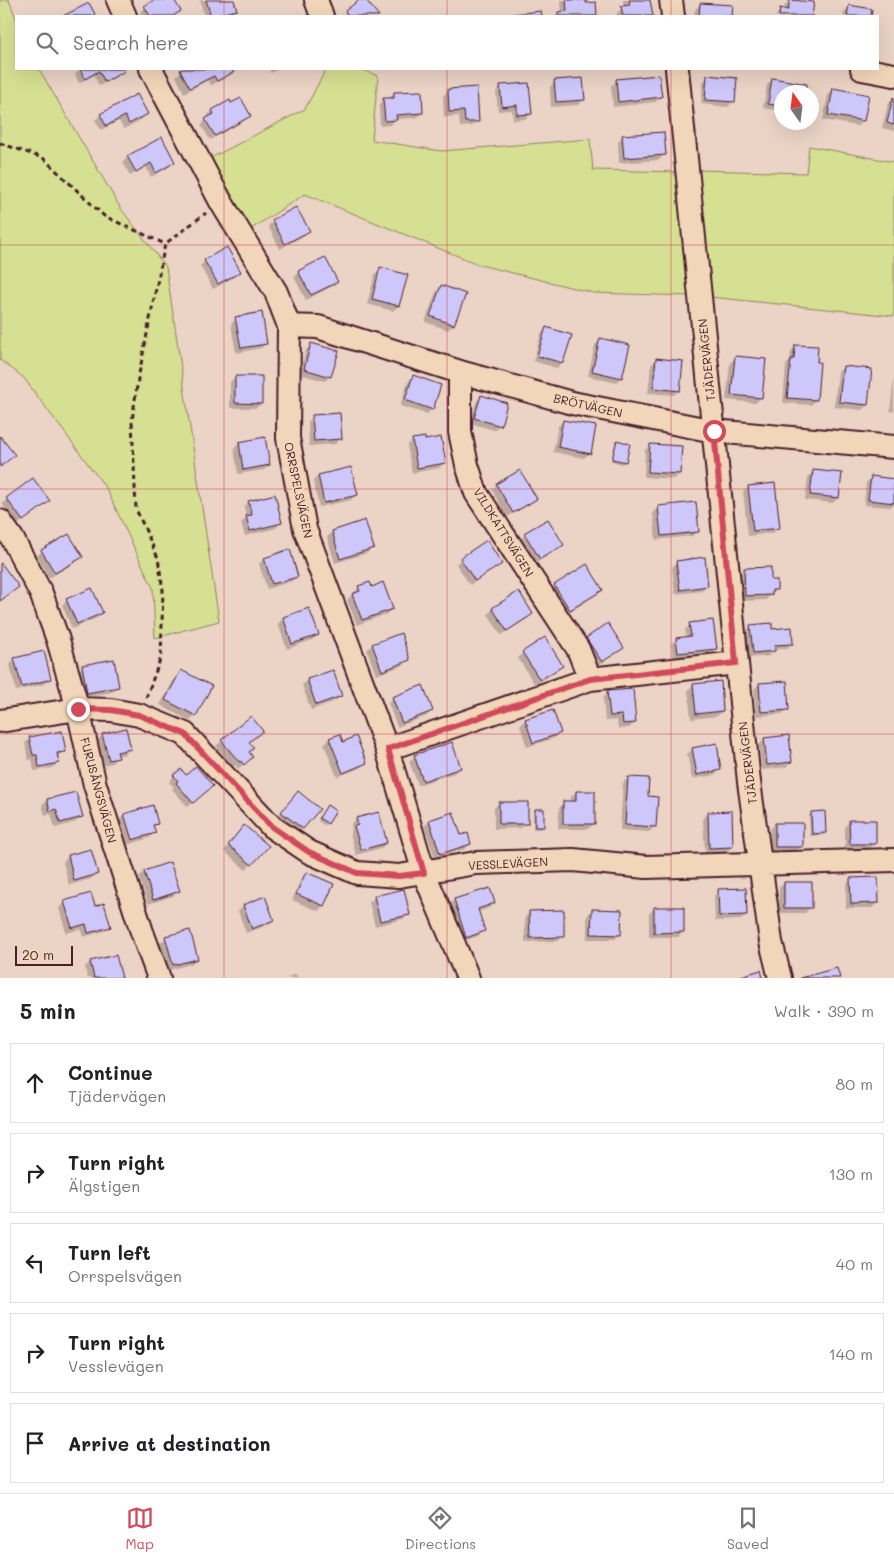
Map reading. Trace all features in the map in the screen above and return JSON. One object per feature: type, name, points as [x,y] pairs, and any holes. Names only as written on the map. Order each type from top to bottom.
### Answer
[{"type":"street","points":[[118,0],[125,15]]},
{"type":"street","points":[[316,0],[322,15]]},
{"type":"street","points":[[671,0],[673,15]]},
{"type":"street","name":"ORRSPELSVÄGEN","points":[[152,70],[221,202],[276,292],[289,326],[288,438],[306,529],[388,749],[424,873],[468,978]]},
{"type":"street","name":"TJÄDERVÄGEN","points":[[677,70],[749,782],[770,942],[780,978]]},
{"type":"street","points":[[867,70],[894,75]]},
{"type":"street","name":"BRÖTVÄGEN","points":[[289,326],[318,327],[460,372],[572,402],[714,431],[894,446]]},
{"type":"street","name":"VILDKATTSVÄGEN","points":[[460,372],[460,432],[467,465],[476,493],[578,649],[590,679]]},
{"type":"street","name":"FURUSÅNGSVÄGEN","points":[[0,521],[12,538],[42,593],[78,709],[95,785],[142,932],[159,978]]},
{"type":"street","points":[[388,749],[590,679],[736,663]]},
{"type":"street","name":"VESSLEVÄGEN","points":[[0,721],[78,709],[111,710],[139,715],[185,734],[272,827],[309,852],[357,873],[399,876],[476,863],[573,860],[646,867],[894,860]]},
{"type":"path","points":[[0,144],[43,158],[104,216],[165,244]]},
{"type":"path","points":[[139,715],[161,657],[163,590],[158,558],[136,509],[132,421],[138,379],[165,244],[221,202]]},
{"type":"green space","points":[[0,0],[9,0],[15,15],[15,70],[40,70],[121,209],[166,267],[219,621],[155,638],[153,588],[106,488],[23,377],[0,360]]},
{"type":"green space","points":[[325,70],[363,70],[378,76],[372,140],[441,151],[590,139],[593,170],[679,172],[691,296],[594,293],[480,265],[305,194],[251,229],[211,158],[305,109]]},
{"type":"green space","points":[[809,146],[894,162],[894,316],[710,297],[699,170],[806,173]]},
{"type":"building","points":[[154,0],[174,0],[181,11],[175,15],[149,15],[144,6]]},
{"type":"building","points":[[206,0],[234,0],[237,10],[211,15]]},
{"type":"building","points":[[359,0],[366,0],[378,15],[348,15],[345,11]]},
{"type":"building","points":[[566,0],[586,0],[586,3],[596,2],[597,15],[558,15],[558,12],[567,11]]},
{"type":"building","points":[[629,0],[650,0],[653,15],[623,15],[621,6],[630,5]]},
{"type":"building","points":[[790,0],[814,2],[812,15],[779,15],[780,8],[788,10]]},
{"type":"building","points":[[89,3],[95,15],[65,15]]},
{"type":"building","points":[[700,3],[733,5],[732,15],[699,15]]},
{"type":"building","points":[[849,5],[872,9],[871,15],[847,15]]},
{"type":"building","points":[[541,11],[542,15],[514,15]]},
{"type":"building","points":[[80,70],[125,71],[105,82],[99,71],[85,79]]},
{"type":"building","points":[[180,70],[233,70],[234,72],[217,81],[214,76],[190,88]]},
{"type":"building","points":[[659,75],[662,97],[618,102],[616,79]]},
{"type":"building","points":[[707,75],[737,78],[735,102],[705,100]]},
{"type":"building","points":[[583,78],[585,100],[556,102],[554,80]]},
{"type":"building","points":[[772,78],[807,84],[774,85],[774,105],[768,104]]},
{"type":"building","points":[[529,83],[532,114],[517,115],[517,105],[502,107],[500,85]]},
{"type":"building","points":[[477,87],[479,122],[465,122],[464,111],[449,112],[448,89]]},
{"type":"building","points":[[833,88],[869,95],[864,121],[828,115]]},
{"type":"building","points":[[422,91],[423,113],[396,115],[397,120],[385,121],[383,98],[394,98],[394,92]]},
{"type":"building","points":[[137,94],[148,114],[129,124],[125,116],[106,126],[100,114]]},
{"type":"building","points":[[241,98],[251,116],[215,136],[205,119],[214,114],[212,110],[230,100],[231,103]]},
{"type":"building","points":[[894,98],[894,125],[887,123]]},
{"type":"building","points":[[664,132],[666,155],[624,158],[622,135]]},
{"type":"building","points":[[162,137],[175,162],[156,173],[151,163],[136,172],[127,156]]},
{"type":"building","points":[[296,207],[310,231],[285,244],[272,220]]},
{"type":"building","points":[[227,247],[241,272],[218,284],[204,260]]},
{"type":"building","points":[[325,257],[338,282],[311,295],[298,271]]},
{"type":"building","points":[[380,267],[408,275],[399,306],[372,299]]},
{"type":"building","points":[[441,285],[466,294],[454,325],[430,316]]},
{"type":"building","points":[[262,312],[267,344],[241,348],[235,317]]},
{"type":"building","points":[[546,327],[572,335],[563,363],[537,356]]},
{"type":"building","points":[[600,338],[630,345],[622,378],[592,371]]},
{"type":"building","points":[[311,343],[339,351],[331,377],[304,369]]},
{"type":"building","points":[[795,345],[818,346],[817,362],[820,362],[817,400],[787,398],[791,359],[794,359]]},
{"type":"building","points":[[735,356],[766,359],[762,398],[731,395]]},
{"type":"building","points":[[656,358],[683,361],[680,391],[653,388]]},
{"type":"building","points":[[843,366],[872,369],[868,405],[839,402]]},
{"type":"building","points":[[413,375],[441,385],[433,410],[405,400]]},
{"type":"building","points":[[235,376],[262,376],[262,404],[235,403]]},
{"type":"building","points":[[481,395],[507,403],[501,426],[474,418]]},
{"type":"building","points":[[340,413],[342,439],[314,441],[312,415]]},
{"type":"building","points":[[563,420],[596,426],[591,454],[558,447]]},
{"type":"building","points":[[0,436],[15,455],[0,467]]},
{"type":"building","points":[[265,437],[270,465],[243,470],[239,442]]},
{"type":"building","points":[[425,437],[425,440],[441,437],[446,463],[417,468],[412,439]]},
{"type":"building","points":[[617,440],[630,444],[626,462],[612,459]]},
{"type":"building","points":[[650,444],[682,446],[680,474],[648,472]]},
{"type":"building","points":[[351,467],[358,495],[324,503],[318,475]]},
{"type":"building","points":[[520,470],[537,499],[513,513],[496,484]]},
{"type":"building","points":[[813,470],[842,473],[839,498],[810,495]]},
{"type":"building","points":[[871,476],[894,479],[894,503],[868,500]]},
{"type":"building","points":[[33,478],[50,501],[23,521],[6,498]]},
{"type":"building","points":[[775,483],[780,528],[753,531],[748,486]]},
{"type":"building","points":[[275,494],[282,523],[250,531],[246,516],[252,515],[248,501]]},
{"type":"building","points":[[696,502],[699,532],[661,536],[658,506]]},
{"type":"building","points":[[548,519],[564,545],[540,559],[524,533]]},
{"type":"building","points":[[365,520],[374,548],[340,559],[332,531]]},
{"type":"building","points":[[69,534],[83,557],[55,573],[41,550]]},
{"type":"building","points":[[487,540],[502,564],[475,581],[460,558]]},
{"type":"building","points":[[290,549],[298,577],[272,584],[264,558]]},
{"type":"building","points":[[705,557],[708,586],[680,590],[676,561]]},
{"type":"building","points":[[0,564],[19,587],[0,601]]},
{"type":"building","points":[[587,564],[603,590],[570,610],[554,585]]},
{"type":"building","points":[[771,567],[771,580],[777,580],[777,590],[772,590],[772,595],[745,596],[744,568]]},
{"type":"building","points":[[370,582],[372,587],[383,582],[393,609],[362,620],[352,594],[360,591],[358,586]]},
{"type":"building","points":[[92,588],[103,613],[77,624],[66,599]]},
{"type":"building","points":[[519,591],[533,614],[507,631],[492,608]]},
{"type":"building","points":[[309,608],[319,635],[292,644],[283,617]]},
{"type":"building","points":[[713,620],[717,649],[678,653],[676,638],[691,636],[689,623]]},
{"type":"building","points":[[608,623],[624,648],[602,662],[586,638]]},
{"type":"building","points":[[772,623],[772,629],[792,627],[793,644],[775,645],[775,651],[753,653],[750,625]]},
{"type":"building","points":[[401,633],[410,660],[382,671],[372,644]]},
{"type":"building","points":[[545,637],[563,666],[540,680],[522,652]]},
{"type":"building","points":[[44,651],[51,679],[22,687],[14,658]]},
{"type":"building","points":[[114,659],[119,687],[87,693],[82,665]]},
{"type":"building","points":[[181,670],[212,686],[196,716],[165,700]]},
{"type":"building","points":[[333,670],[342,696],[316,705],[307,679]]},
{"type":"building","points":[[721,681],[723,711],[696,714],[693,684]]},
{"type":"building","points":[[787,681],[789,710],[761,712],[759,683]]},
{"type":"building","points":[[423,685],[433,711],[402,723],[392,697]]},
{"type":"building","points":[[633,689],[636,723],[623,724],[622,715],[610,716],[607,691]]},
{"type":"building","points":[[553,710],[561,733],[533,743],[525,719]]},
{"type":"building","points":[[251,716],[263,731],[249,742],[254,748],[249,752],[253,757],[244,765],[241,761],[239,762],[221,740]]},
{"type":"building","points":[[126,728],[131,749],[117,752],[119,758],[109,760],[102,734]]},
{"type":"building","points":[[62,731],[66,752],[57,753],[59,763],[39,767],[37,755],[33,755],[29,737]]},
{"type":"building","points":[[340,734],[343,742],[356,736],[367,763],[343,773],[329,738]]},
{"type":"building","points":[[789,735],[792,762],[767,765],[764,738]]},
{"type":"building","points":[[452,742],[461,768],[423,781],[414,755]]},
{"type":"building","points":[[717,743],[721,770],[697,775],[692,748]]},
{"type":"building","points":[[196,766],[213,786],[193,803],[176,783],[178,781],[173,775],[181,769],[186,775]]},
{"type":"building","points":[[628,777],[649,778],[648,796],[658,797],[656,827],[625,825]]},
{"type":"building","points":[[298,791],[320,809],[303,829],[281,812]]},
{"type":"building","points":[[576,791],[595,791],[595,824],[563,824],[563,801],[576,801]]},
{"type":"building","points":[[76,792],[83,817],[60,823],[56,809],[50,811],[47,799]]},
{"type":"building","points":[[499,802],[528,802],[528,824],[499,824]]},
{"type":"building","points":[[153,805],[158,824],[153,825],[156,833],[132,840],[124,814]]},
{"type":"building","points":[[327,805],[336,811],[328,824],[319,818]]},
{"type":"building","points":[[535,809],[544,809],[544,827],[535,827]]},
{"type":"building","points":[[732,811],[733,847],[709,848],[708,812]]},
{"type":"building","points":[[825,811],[826,833],[812,834],[811,812]]},
{"type":"building","points":[[379,812],[387,843],[361,850],[354,826],[358,825],[356,818]]},
{"type":"building","points":[[453,812],[461,835],[468,833],[471,844],[440,854],[429,820]]},
{"type":"building","points":[[849,820],[876,820],[876,844],[850,844]]},
{"type":"building","points":[[775,823],[803,823],[803,847],[775,847]]},
{"type":"building","points":[[244,825],[269,846],[252,865],[228,845]]},
{"type":"building","points":[[91,849],[98,874],[74,881],[68,855]]},
{"type":"building","points":[[170,862],[180,891],[153,900],[144,871]]},
{"type":"building","points":[[306,872],[334,884],[324,906],[296,894]]},
{"type":"building","points":[[878,877],[879,903],[851,904],[850,878]]},
{"type":"building","points":[[784,882],[812,882],[812,908],[784,908]]},
{"type":"building","points":[[490,888],[495,903],[478,909],[485,931],[466,938],[454,899]]},
{"type":"building","points":[[746,888],[747,915],[719,916],[718,889]]},
{"type":"building","points":[[404,889],[410,915],[380,921],[374,896]]},
{"type":"building","points":[[91,893],[95,906],[104,903],[111,927],[88,933],[86,924],[72,928],[64,901]]},
{"type":"building","points":[[265,896],[274,920],[252,929],[243,905]]},
{"type":"building","points":[[654,907],[684,907],[684,932],[654,933]]},
{"type":"building","points":[[592,909],[622,910],[621,935],[591,934]]},
{"type":"building","points":[[564,910],[564,937],[530,938],[529,911]]},
{"type":"building","points":[[190,930],[198,959],[173,965],[165,936]]},
{"type":"building","points":[[116,955],[122,978],[94,978],[90,961]]},
{"type":"building","points":[[837,968],[840,978],[800,978]]},
{"type":"building","points":[[761,970],[763,978],[734,978]]},
{"type":"route","points":[[78,709],[111,710],[139,715],[185,734],[272,827],[309,852],[357,873],[399,876],[424,873],[388,749],[590,679],[736,663],[714,431]]}]
